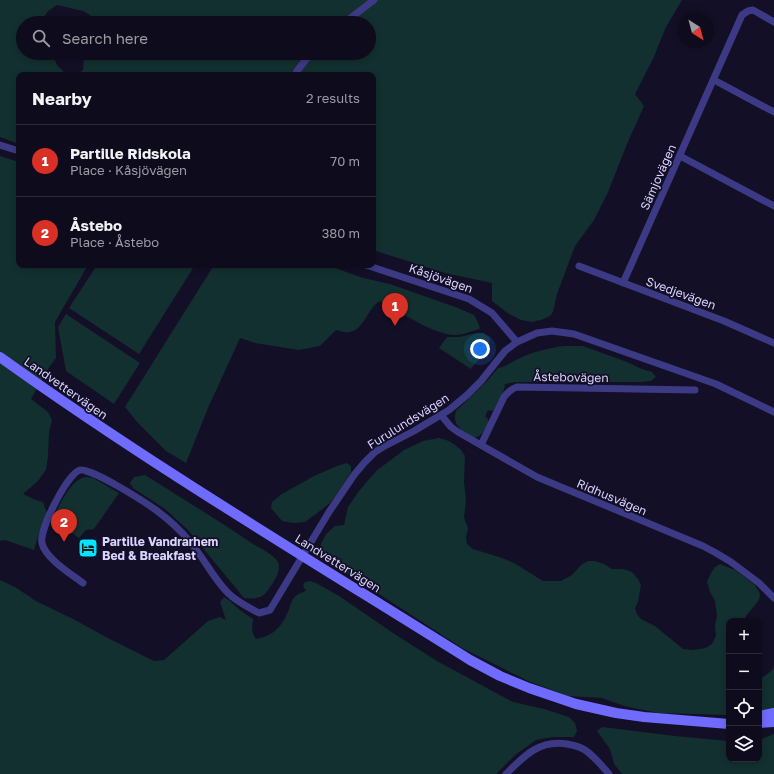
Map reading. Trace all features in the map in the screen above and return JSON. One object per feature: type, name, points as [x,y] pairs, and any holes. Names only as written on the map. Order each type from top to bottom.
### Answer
[{"type":"street","points":[[353,16],[374,0]]},
{"type":"street","name":"Sämjovägen","points":[[623,283],[742,15],[753,10],[774,22]]},
{"type":"street","points":[[296,72],[306,60]]},
{"type":"street","points":[[714,80],[774,112]]},
{"type":"street","points":[[0,145],[16,150]]},
{"type":"street","points":[[680,156],[774,206]]},
{"type":"street","name":"Svedjevägen","points":[[579,266],[724,321],[774,343]]},
{"type":"street","name":"Kåsjövägen","points":[[375,268],[469,299],[492,313],[517,342]]},
{"type":"street","name":"Furulundsvägen","points":[[83,583],[60,567],[49,556],[45,551],[42,542],[42,536],[49,516],[62,491],[80,470],[85,470],[105,479],[138,497],[160,512],[192,543],[213,574],[229,594],[245,606],[259,613],[270,610],[329,512],[364,463],[375,452],[383,447],[441,415],[467,395],[481,381],[505,351],[517,342],[537,333],[552,331],[574,334],[716,384],[774,412]]},
{"type":"street","name":"Landvettervägen","points":[[0,357],[34,382],[150,460],[470,660],[500,676],[529,688],[576,704],[616,713],[726,724]]},
{"type":"street","name":"Åstebovägen","points":[[481,445],[504,398],[509,391],[517,387],[694,390]]},
{"type":"street","name":"Ridhusvägen","points":[[441,415],[451,427],[537,477],[704,546],[731,562],[759,583],[774,598]]},
{"type":"street","points":[[762,715],[774,713]]},
{"type":"street","name":"Landvettervägen","points":[[692,720],[726,718]]},
{"type":"street","points":[[762,723],[774,722]]},
{"type":"street","points":[[506,774],[529,753],[537,748],[553,743],[562,743],[571,744],[584,750],[610,774]]},
{"type":"green space","points":[[0,0],[682,0],[666,27],[653,59],[635,94],[644,106],[608,192],[594,220],[575,246],[557,294],[553,312],[550,316],[532,322],[521,320],[509,314],[492,301],[492,283],[445,273],[376,251],[376,72],[80,72],[83,70],[84,60],[376,60],[376,16],[90,16],[83,11],[57,5],[48,11],[45,16],[16,16],[16,60],[55,60],[57,65],[64,72],[16,72],[16,143],[0,137]]},
{"type":"green space","points":[[0,156],[16,161],[16,268],[86,268],[55,322],[56,358],[31,399],[48,412],[52,420],[49,433],[46,470],[38,481],[23,494],[43,502],[47,513],[34,550],[5,540],[0,541]]},
{"type":"green space","points":[[95,268],[193,268],[139,354],[69,308]]},
{"type":"green space","points":[[212,268],[335,268],[363,278],[390,284],[458,308],[474,315],[480,329],[458,335],[447,334],[427,327],[380,301],[372,308],[362,323],[354,331],[342,332],[336,330],[320,346],[299,350],[255,343],[240,338],[208,408],[186,463],[166,451],[138,423],[125,407]]},
{"type":"green space","points":[[66,314],[140,363],[114,404],[66,371],[58,327]]},
{"type":"green space","points":[[483,333],[490,338],[490,342],[486,350],[471,369],[439,348],[447,337],[459,337]]},
{"type":"green space","points":[[564,346],[583,346],[652,372],[656,377],[651,381],[641,382],[516,382],[505,384],[504,390],[494,410],[488,410],[485,417],[489,421],[482,434],[474,438],[459,428],[455,421],[456,411],[488,380],[498,368],[504,367],[534,352]]},
{"type":"green space","points":[[439,438],[449,441],[461,450],[465,456],[464,481],[466,501],[464,518],[468,528],[466,538],[467,544],[473,549],[514,563],[543,581],[561,581],[572,575],[581,565],[588,561],[595,561],[604,564],[612,569],[623,569],[632,572],[641,585],[638,602],[635,608],[637,614],[641,619],[655,626],[683,649],[693,650],[706,648],[712,644],[716,636],[715,626],[717,616],[715,601],[707,582],[715,567],[720,564],[735,570],[755,585],[760,594],[759,600],[745,618],[726,618],[726,715],[658,713],[624,706],[602,698],[568,696],[528,681],[462,648],[327,561],[321,552],[321,544],[326,534],[335,526],[344,525],[348,507],[359,491],[376,471],[404,450],[423,441]]},
{"type":"green space","points":[[347,463],[351,466],[351,472],[342,487],[330,503],[305,522],[293,523],[282,521],[271,508],[272,502],[282,494],[314,476]]},
{"type":"green space","points":[[145,475],[276,559],[279,566],[278,573],[266,593],[258,598],[244,598],[188,530],[165,509],[133,488],[130,483],[134,477]]},
{"type":"green space","points":[[86,477],[93,478],[119,493],[94,529],[86,530],[79,538],[52,519],[72,486],[80,479]]},
{"type":"green space","points":[[0,580],[15,587],[36,601],[154,661],[164,660],[208,621],[220,617],[226,620],[220,602],[224,597],[253,619],[252,627],[256,639],[271,634],[281,624],[287,614],[291,602],[295,597],[306,591],[303,586],[305,582],[310,581],[339,596],[437,661],[513,702],[544,709],[569,717],[575,723],[577,731],[574,737],[553,737],[536,740],[515,755],[496,774],[0,774]]},
{"type":"green space","points":[[774,667],[774,711],[762,713],[762,678]]},
{"type":"green space","points":[[602,727],[726,741],[726,762],[762,762],[762,739],[774,734],[774,774],[622,774],[614,764],[610,749],[597,731]]},
{"type":"place","name":"Partille Ridskola","points":[[395,326]]},
{"type":"place","name":"Åstebo","points":[[64,542]]},
{"type":"place","name":"Partille Vandrarhem Bed & Breakfast","points":[[88,548]]}]
